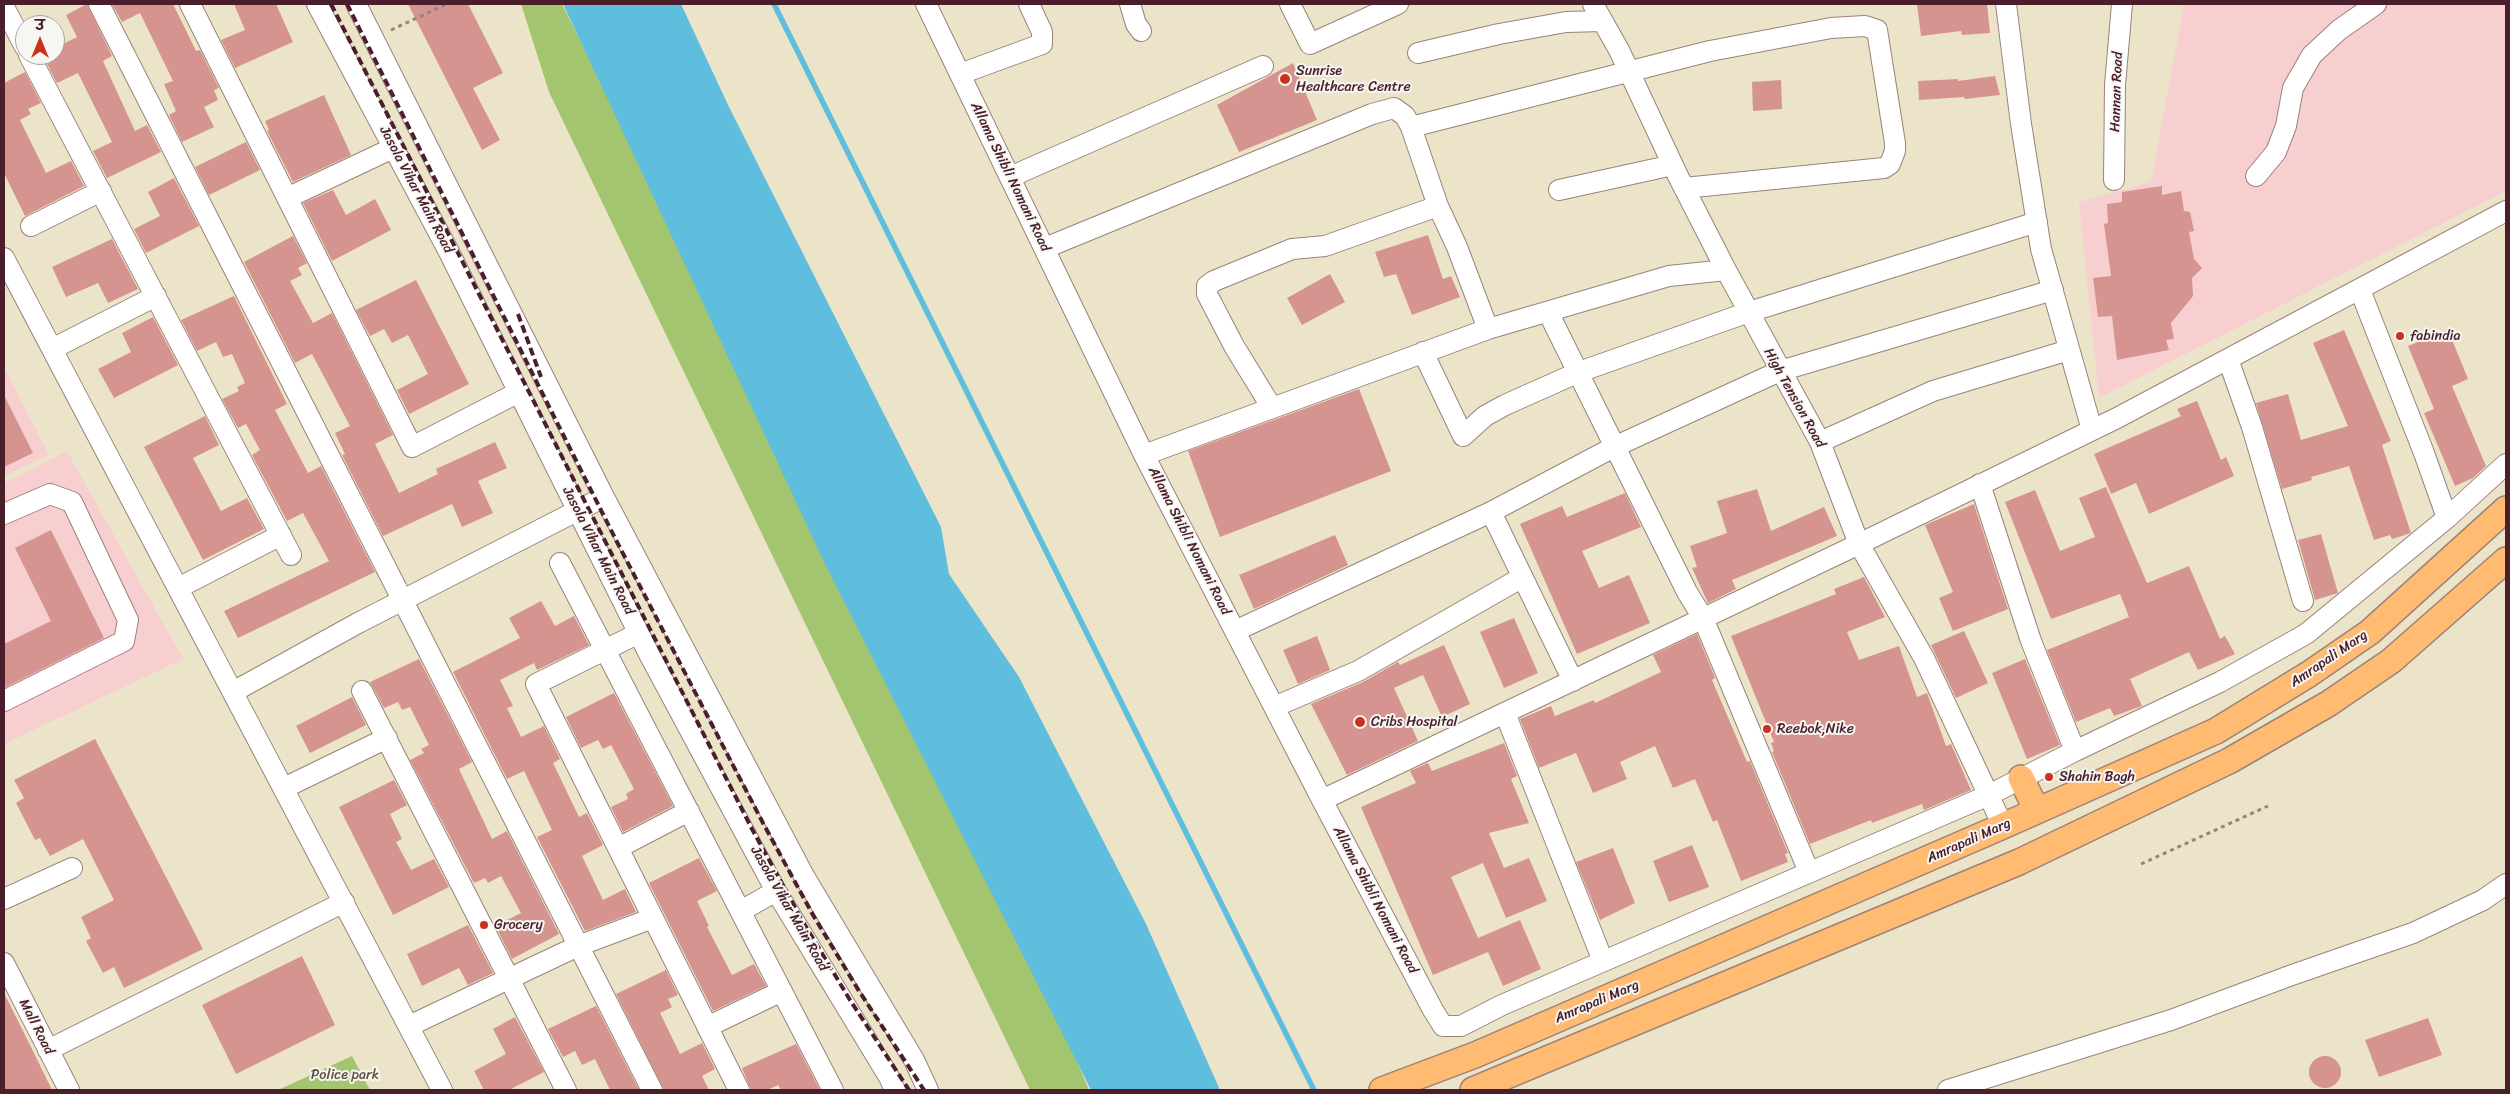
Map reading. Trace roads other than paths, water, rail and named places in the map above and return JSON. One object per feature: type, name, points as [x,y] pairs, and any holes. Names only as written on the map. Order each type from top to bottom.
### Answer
[{"type":"main road","name":"Amrapali Marg","points":[[1382,1090],[1475,1055],[2003,826],[2216,731],[2309,674],[2370,632],[2506,509]]},
{"type":"main road","points":[[1474,1090],[2019,862],[2229,760],[2328,704],[2392,661],[2506,560]]},
{"type":"main road","points":[[2021,778],[2037,811]]},
{"type":"street","points":[[100,4],[652,1090]]},
{"type":"street","points":[[190,4],[412,448],[519,392]]},
{"type":"street","name":"Jasola Vihar Main Road","points":[[317,4],[449,252],[639,633],[776,891],[890,1077],[895,1090]]},
{"type":"street","points":[[356,4],[604,497],[804,876],[909,1052],[928,1090]]},
{"type":"street","name":"Allama Shibli Nomani Road","points":[[926,4],[1144,455],[1322,800],[1433,1010],[1443,1026],[1460,1026]]},
{"type":"street","points":[[960,74],[1042,44],[1042,32],[1029,4]]},
{"type":"street","points":[[1130,4],[1136,24],[1141,31]]},
{"type":"street","points":[[1290,4],[1310,44],[1398,4]]},
{"type":"street","points":[[2006,4],[2021,124],[2041,250],[2092,430]]},
{"type":"street","name":"Hannan Road","points":[[2114,180],[2115,85],[2122,4]]},
{"type":"street","points":[[2256,176],[2276,152],[2286,126],[2293,88],[2312,55],[2339,30],[2376,4]]},
{"type":"street","points":[[4,7],[15,37]]},
{"type":"street","points":[[1418,53],[1499,34],[1566,22],[1598,12]]},
{"type":"street","name":"High Tension Road","points":[[1598,12],[1630,72],[1684,188],[1726,270],[1820,442],[1859,544],[1924,658],[2003,826]]},
{"type":"street","points":[[1411,127],[1710,51],[1831,28],[1873,27],[1879,35],[1895,143],[1893,158],[1890,164],[1884,168],[1684,188]]},
{"type":"street","points":[[34,65],[292,556]]},
{"type":"street","points":[[1010,177],[1263,66]]},
{"type":"street","points":[[376,116],[405,99]]},
{"type":"street","points":[[1045,248],[1372,114],[1394,108],[1405,116],[1411,127],[1438,206],[1457,247],[1488,329]]},
{"type":"street","points":[[287,198],[393,148]]},
{"type":"street","points":[[1559,190],[1673,165]]},
{"type":"street","points":[[31,226],[101,191]]},
{"type":"street","points":[[1272,408],[1234,346],[1206,294],[1207,286],[1214,281],[1292,249],[1325,246],[1438,206]]},
{"type":"street","points":[[1322,800],[1859,544],[2092,430],[2506,212]]},
{"type":"street","points":[[1423,352],[1463,436],[1485,416],[1579,372],[1749,312],[2037,222]]},
{"type":"street","points":[[4,258],[442,1090]]},
{"type":"street","points":[[1144,455],[1488,329],[1669,276],[1726,270]]},
{"type":"street","points":[[1236,631],[1491,512],[1614,446],[1780,371],[2053,290]]},
{"type":"street","points":[[2360,290],[2424,453],[2447,518]]},
{"type":"street","points":[[52,349],[156,296]]},
{"type":"street","points":[[1548,312],[1614,446],[1703,618],[1809,872]]},
{"type":"street","points":[[1820,442],[1932,391],[2069,350]]},
{"type":"street","points":[[2228,359],[2252,427],[2303,601]]},
{"type":"street","points":[[1475,1055],[1460,1026],[1502,1004],[1989,795],[2075,751],[2220,682],[2306,634],[2447,518],[2506,464]]},
{"type":"street","points":[[1980,484],[2031,641],[2075,751]]},
{"type":"street","points":[[4,514],[50,494],[72,502],[128,620],[124,641],[4,701]]},
{"type":"street","points":[[233,692],[402,601],[604,497]]},
{"type":"street","points":[[1491,512],[1521,578],[1573,681]]},
{"type":"street","points":[[178,588],[281,535]]},
{"type":"street","points":[[560,562],[833,1090]]},
{"type":"street","points":[[1274,707],[1358,671],[1521,578]]},
{"type":"street","points":[[639,633],[536,684],[739,1090]]},
{"type":"street","points":[[362,692],[566,1090]]},
{"type":"street","points":[[1505,713],[1603,961]]},
{"type":"street","points":[[284,788],[386,738]]},
{"type":"street","points":[[618,848],[689,811]]},
{"type":"street","points":[[4,899],[72,868]]},
{"type":"street","points":[[1948,1090],[2171,1020],[2292,975],[2413,934],[2475,904],[2506,884]]},
{"type":"street","points":[[741,911],[776,891]]},
{"type":"street","points":[[48,1050],[344,902]]},
{"type":"street","points":[[409,1026],[578,946],[653,918]]},
{"type":"street","name":"Mall Road","points":[[4,964],[69,1090]]},
{"type":"street","points":[[707,1027],[782,991]]},
{"type":"water","points":[[563,4],[681,4],[728,105],[941,527],[949,574],[1019,677],[1146,924],[1220,1090],[1091,1090],[825,564]]},
{"type":"waterway","points":[[774,4],[1314,1090]]},
{"type":"railway","points":[[331,4],[752,829],[802,920],[850,1000],[909,1090]]},
{"type":"railway","points":[[347,4],[617,542],[763,823],[813,915],[859,991],[924,1090]]},
{"type":"railway","points":[[518,314],[541,377]]},
{"type":"place","name":"Sunrise Healthcare Centre","points":[[1285,79]]},
{"type":"place","name":"fabindia","points":[[2400,336]]},
{"type":"place","name":"Cribs Hospital","points":[[1360,722]]},
{"type":"place","name":"Reebok,Nike","points":[[1767,729]]},
{"type":"place","name":"Shahin Bagh","points":[[2049,777]]},
{"type":"place","name":"Grocery","points":[[484,925]]},
{"type":"park label","name":"Police park","points":[[345,1075]]}]
